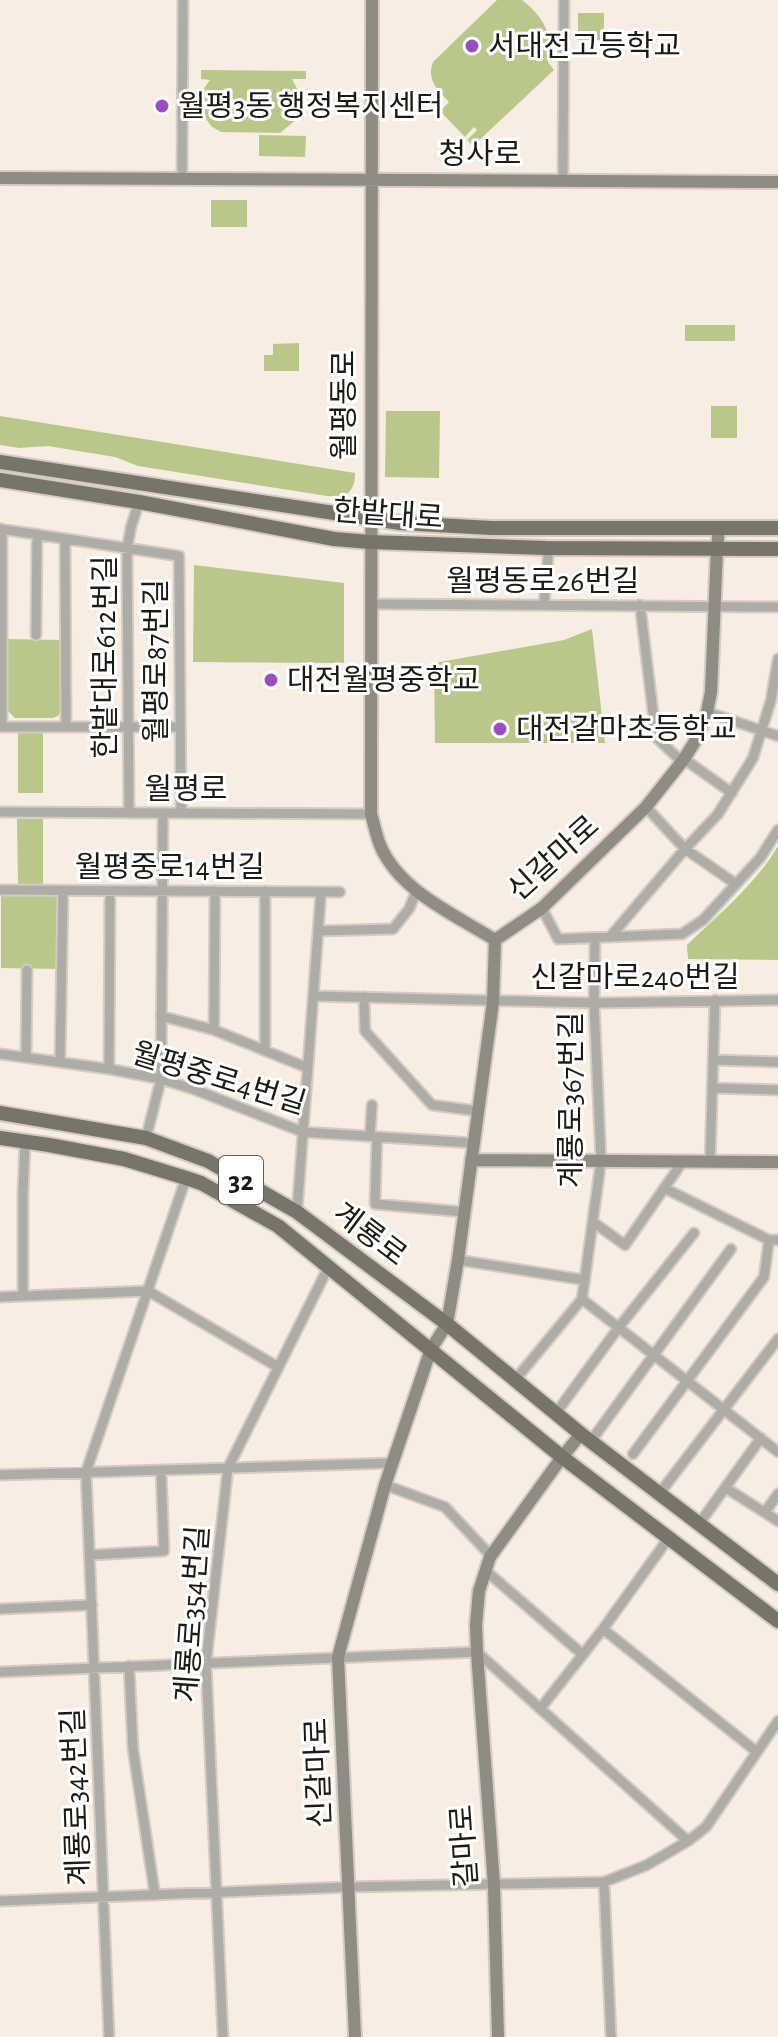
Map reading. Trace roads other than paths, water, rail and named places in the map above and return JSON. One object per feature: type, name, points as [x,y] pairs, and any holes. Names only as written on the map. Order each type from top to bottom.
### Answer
[{"type":"main road","name":"한밭대로","points":[[0,462],[400,523],[492,528],[778,528]]},
{"type":"main road","name":"한밭대로","points":[[0,480],[139,502],[334,539],[546,548],[778,549]]},
{"type":"main road","name":"계룡로","points":[[0,1113],[146,1138],[208,1161],[297,1212],[447,1324],[586,1437],[778,1584]]},
{"type":"main road","name":"계룡로","points":[[0,1138],[124,1159],[186,1178],[201,1183],[278,1226],[562,1457],[778,1621]]},
{"type":"street","points":[[182,179],[183,0]]},
{"type":"street","name":"월평동로","points":[[372,0],[371,814],[380,845],[401,877],[416,892],[495,940]]},
{"type":"street","points":[[563,181],[564,0]]},
{"type":"street","name":"청사로","points":[[0,178],[778,182]]},
{"type":"street","name":"한밭대로612번길","points":[[129,813],[127,548],[139,502]]},
{"type":"street","name":"신갈마로","points":[[355,2037],[338,1657],[385,1485],[431,1349],[447,1324],[493,1002],[495,940],[542,908],[646,807],[697,738],[707,712],[713,660],[719,528]]},
{"type":"street","points":[[127,548],[1,529],[1,727],[180,727]]},
{"type":"street","points":[[36,635],[37,534]]},
{"type":"street","points":[[65,539],[66,727]]},
{"type":"street","name":"월평로87번길","points":[[127,548],[179,556],[181,813]]},
{"type":"street","points":[[544,605],[546,548]]},
{"type":"street","name":"월평동로26번길","points":[[370,604],[778,607]]},
{"type":"street","points":[[640,605],[656,737],[683,760],[732,793]]},
{"type":"street","points":[[610,937],[718,814],[732,793],[753,758],[762,732],[778,659]]},
{"type":"street","points":[[707,712],[778,736]]},
{"type":"street","points":[[646,807],[685,849],[736,884]]},
{"type":"street","name":"월평로","points":[[0,812],[371,814]]},
{"type":"street","points":[[146,1138],[161,1079],[163,813]]},
{"type":"street","points":[[542,908],[558,939],[682,934],[703,920],[760,858],[778,830]]},
{"type":"street","name":"월평중로14번길","points":[[0,890],[340,892]]},
{"type":"street","points":[[60,1062],[63,891]]},
{"type":"street","points":[[109,1069],[110,891]]},
{"type":"street","points":[[214,1030],[215,891]]},
{"type":"street","points":[[265,891],[265,1049]]},
{"type":"street","points":[[297,1212],[321,892]]},
{"type":"street","points":[[318,931],[393,929],[409,909],[416,892]]},
{"type":"street","name":"계룡로367번길","points":[[582,1299],[601,1161],[594,1003],[595,938]]},
{"type":"street","points":[[26,1057],[27,970]]},
{"type":"street","points":[[313,996],[493,1002]]},
{"type":"street","points":[[364,997],[365,1031],[432,1105],[477,1111]]},
{"type":"street","points":[[710,1162],[715,1000]]},
{"type":"street","name":"신갈마로240번길","points":[[493,1002],[778,1000]]},
{"type":"street","points":[[161,1016],[214,1030],[308,1068]]},
{"type":"street","name":"월평중로4번길","points":[[0,1054],[161,1079],[303,1132],[473,1143]]},
{"type":"street","points":[[713,1060],[778,1062]]},
{"type":"street","points":[[712,1088],[778,1090]]},
{"type":"street","points":[[372,1105],[375,1204],[464,1212]]},
{"type":"street","points":[[23,1296],[25,1142]]},
{"type":"street","points":[[471,1160],[778,1162]]},
{"type":"street","points":[[593,1222],[625,1245],[683,1161]]},
{"type":"street","name":"계룡로342번길","points":[[109,2037],[86,1472],[186,1178]]},
{"type":"street","points":[[633,1454],[764,1277],[774,1240],[664,1188]]},
{"type":"street","points":[[556,1413],[694,1233]]},
{"type":"street","points":[[586,1437],[654,1355],[731,1249]]},
{"type":"street","points":[[458,1260],[585,1280]]},
{"type":"street","name":"계룡로354번길","points":[[223,2037],[206,1663],[228,1468],[329,1266]]},
{"type":"street","points":[[0,1297],[148,1291],[278,1367]]},
{"type":"street","points":[[515,1380],[582,1299],[778,1452]]},
{"type":"street","points":[[659,1494],[778,1339]]},
{"type":"street","name":"갈마로","points":[[498,2037],[494,1885],[477,1652],[479,1591],[491,1556],[562,1457],[586,1437]]},
{"type":"street","points":[[699,1524],[761,1438]]},
{"type":"street","points":[[0,1475],[393,1463]]},
{"type":"street","points":[[90,1555],[164,1551],[161,1470]]},
{"type":"street","points":[[385,1485],[445,1507],[491,1556]]},
{"type":"street","points":[[726,1488],[778,1521]]},
{"type":"street","points":[[765,1512],[778,1494]]},
{"type":"street","points":[[540,1709],[668,1539]]},
{"type":"street","points":[[485,1570],[582,1654]]},
{"type":"street","points":[[0,1609],[92,1605]]},
{"type":"street","points":[[603,1629],[757,1752]]},
{"type":"street","points":[[0,1672],[477,1652],[688,1841]]},
{"type":"street","points":[[129,1666],[133,1749],[155,1895]]},
{"type":"street","points":[[0,1901],[349,1887],[604,1882],[647,1865],[706,1827],[778,1721]]},
{"type":"street","points":[[604,1882],[611,2037]]},
{"type":"place","name":"서대전고등학교","points":[[472,46]]},
{"type":"place","name":"월평3동 행정복지센터","points":[[162,106]]},
{"type":"place","name":"대전월평중학교","points":[[271,680]]},
{"type":"place","name":"대전갈마초등학교","points":[[500,729]]}]
